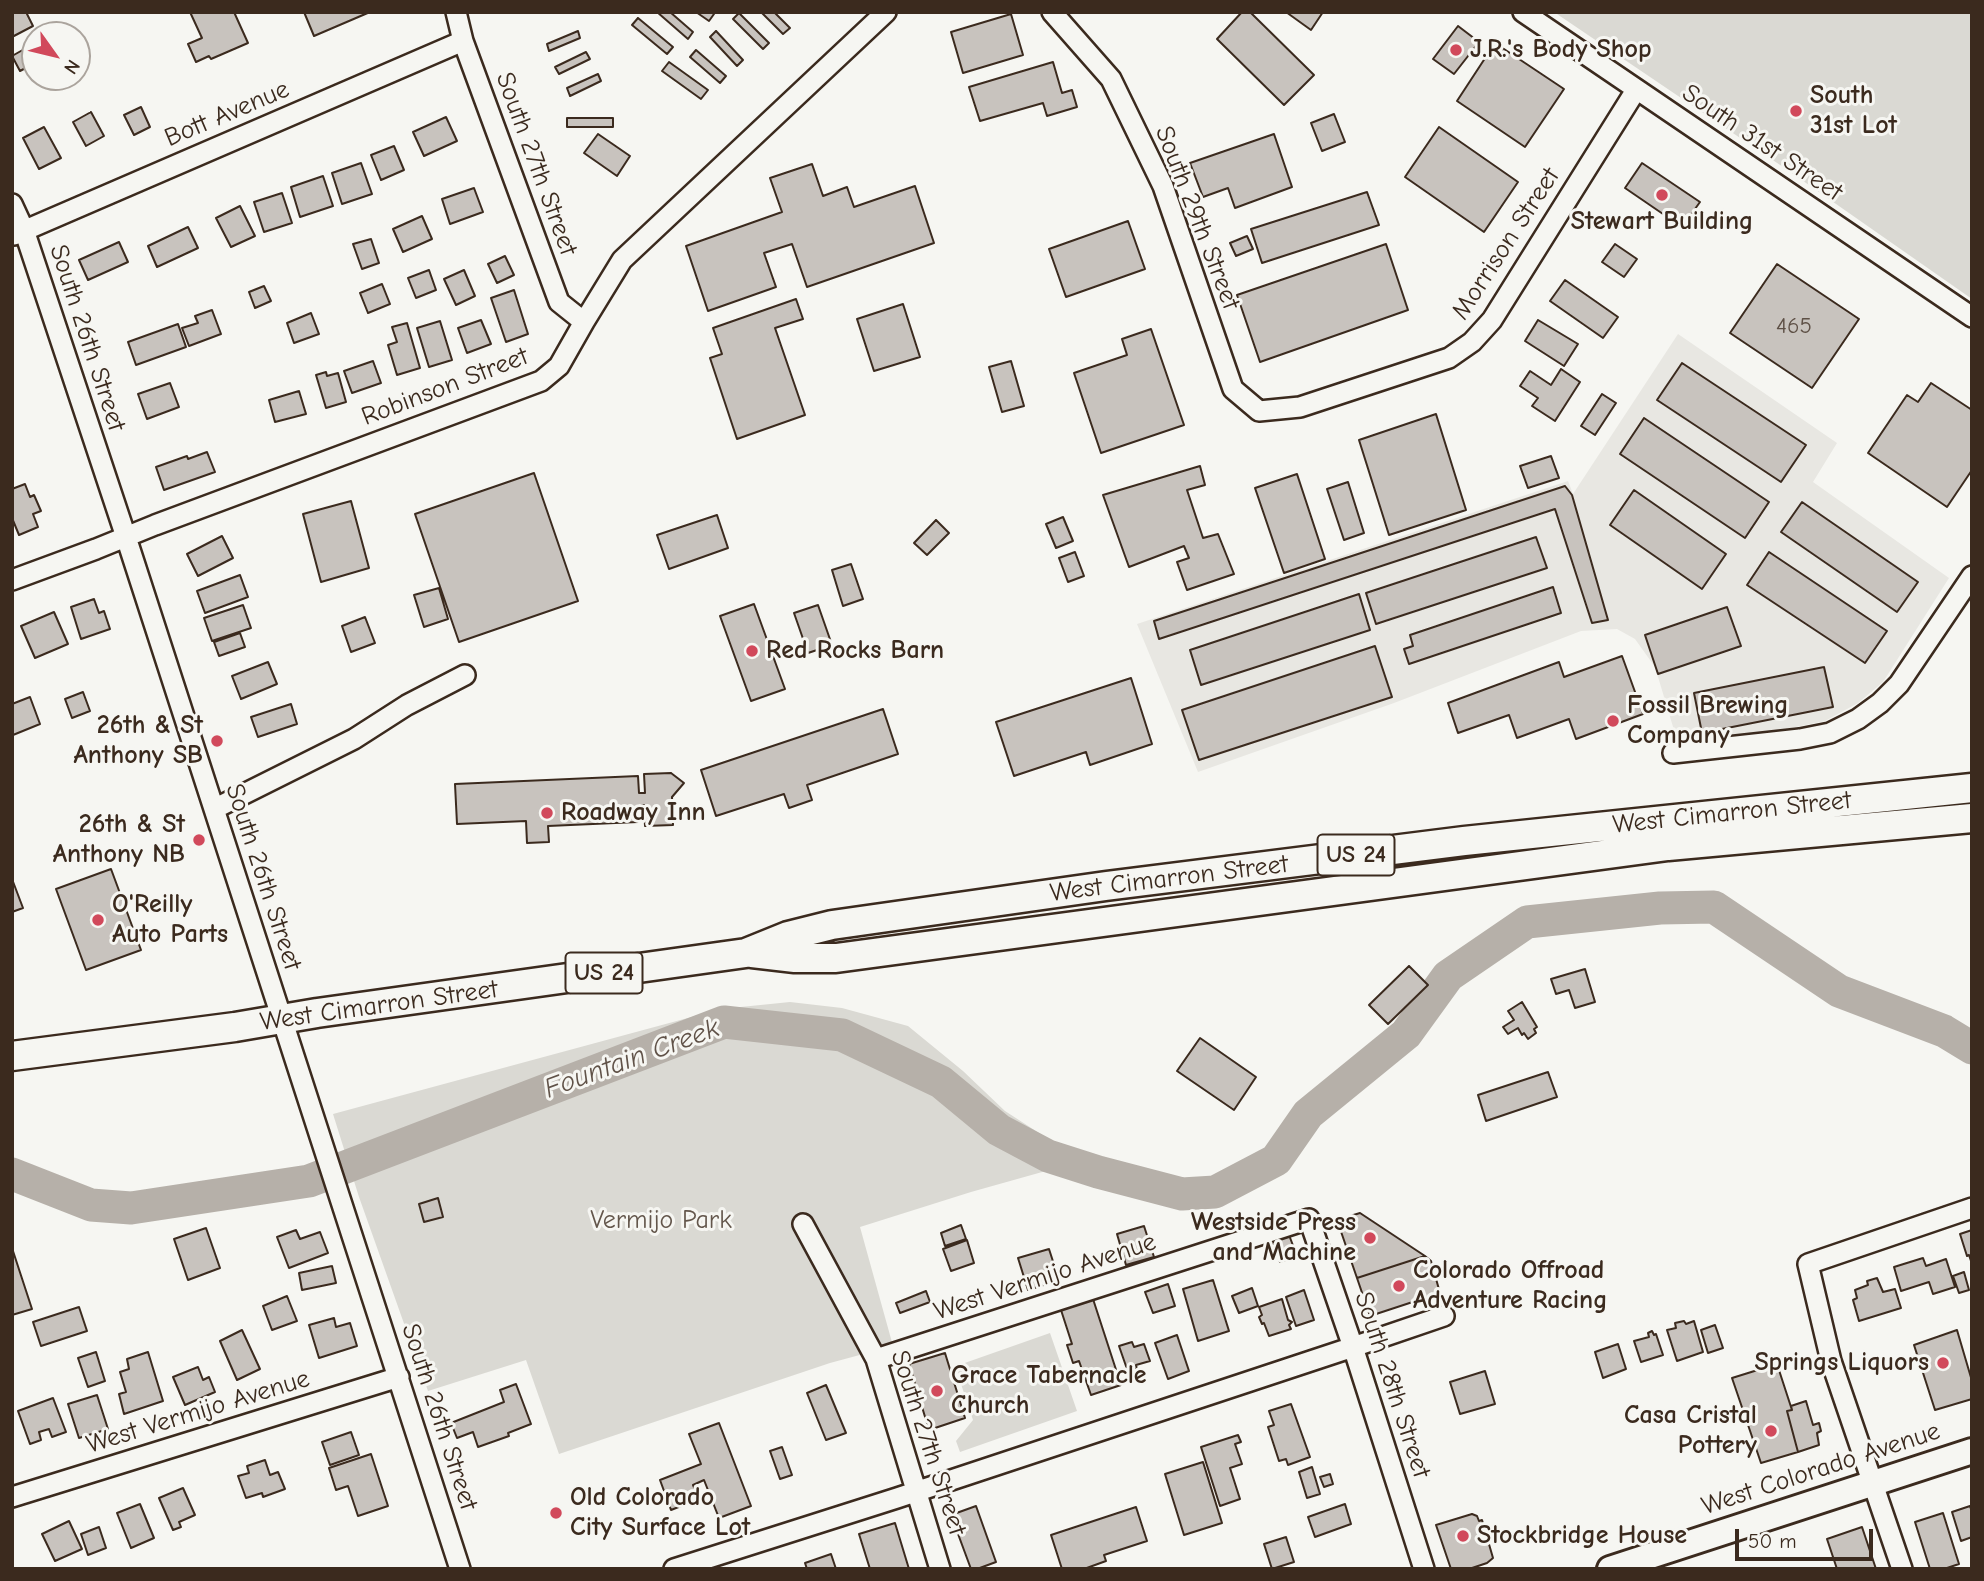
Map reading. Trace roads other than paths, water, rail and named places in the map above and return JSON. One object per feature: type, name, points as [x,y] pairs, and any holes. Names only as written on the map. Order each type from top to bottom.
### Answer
[{"type":"highway","name":"West Cimarron Street","points":[[746,953],[788,936],[832,925],[1106,886],[1464,841],[1972,788]]},
{"type":"highway","name":"West Cimarron Street","points":[[12,1056],[746,953],[795,958],[836,958],[1668,846],[1972,818]]},
{"type":"main road","name":"West Colorado Avenue","points":[[1609,1569],[1972,1451]]},
{"type":"street","name":"South 27th Street","points":[[456,12],[463,41],[559,302],[584,322]]},
{"type":"street","name":"Robinson Street","points":[[12,580],[541,381],[559,366],[622,260],[886,12]]},
{"type":"street","name":"South 29th Street","points":[[1052,12],[1111,79],[1163,186],[1233,389],[1259,411]]},
{"type":"street","name":"South 31st Street","points":[[1523,12],[1972,317]]},
{"type":"street","name":"Bott Avenue","points":[[18,233],[463,41]]},
{"type":"street","name":"Morrison Street","points":[[1259,411],[1300,407],[1449,358],[1472,342],[1492,320],[1636,90]]},
{"type":"street","name":"South 26th Street","points":[[12,204],[18,233],[126,537],[460,1569]]},
{"type":"street","points":[[1673,752],[1800,739],[1830,733],[1858,719],[1880,703],[1899,684],[1972,576]]},
{"type":"street","points":[[214,809],[354,739],[407,705],[465,675]]},
{"type":"street","points":[[1902,1569],[1831,1361],[1808,1264],[1972,1208]]},
{"type":"street","name":"West Vermijo Avenue","points":[[876,1359],[1309,1219]]},
{"type":"street","name":"South 28th Street","points":[[1309,1219],[1424,1569]]},
{"type":"street","name":"South 27th Street","points":[[803,1224],[876,1359],[940,1569]]},
{"type":"street","points":[[674,1569],[915,1492],[1444,1315]]},
{"type":"street","name":"West Vermijo Avenue","points":[[12,1497],[399,1377]]},
{"type":"waterway","name":"Fountain Creek","points":[[12,1174],[91,1205],[131,1208],[309,1181],[724,1022],[842,1035],[941,1082],[999,1130],[1048,1156],[1182,1194],[1215,1192],[1276,1160],[1308,1114],[1406,1034],[1448,976],[1527,922],[1660,908],[1714,907],[1839,991],[1944,1031],[1972,1048]]},
{"type":"place","name":"J.R.'s Body Shop","points":[[1456,50]]},
{"type":"place","name":"South 31st Lot","points":[[1796,111]]},
{"type":"place","name":"Stewart Building","points":[[1662,195]]},
{"type":"place","name":"Red Rocks Barn","points":[[752,651]]},
{"type":"place","name":"Fossil Brewing Company","points":[[1613,721]]},
{"type":"place","name":"26th & St Anthony SB","points":[[217,741]]},
{"type":"place","name":"Roadway Inn","points":[[547,813]]},
{"type":"place","name":"26th & St Anthony NB","points":[[199,840]]},
{"type":"place","name":"O'Reilly Auto Parts","points":[[98,920]]},
{"type":"place","name":"Westside Press and Machine","points":[[1370,1238]]},
{"type":"place","name":"Colorado Offroad Adventure Racing","points":[[1399,1286]]},
{"type":"place","name":"Springs Liquors","points":[[1943,1363]]},
{"type":"place","name":"Grace Tabernacle Church","points":[[937,1391]]},
{"type":"place","name":"Casa Cristal Pottery","points":[[1771,1431]]},
{"type":"place","name":"Old Colorado City Surface Lot","points":[[556,1513]]},
{"type":"place","name":"Stockbridge House","points":[[1463,1536]]},
{"type":"park label","name":"Vermijo Park","points":[[661,1221]]}]
